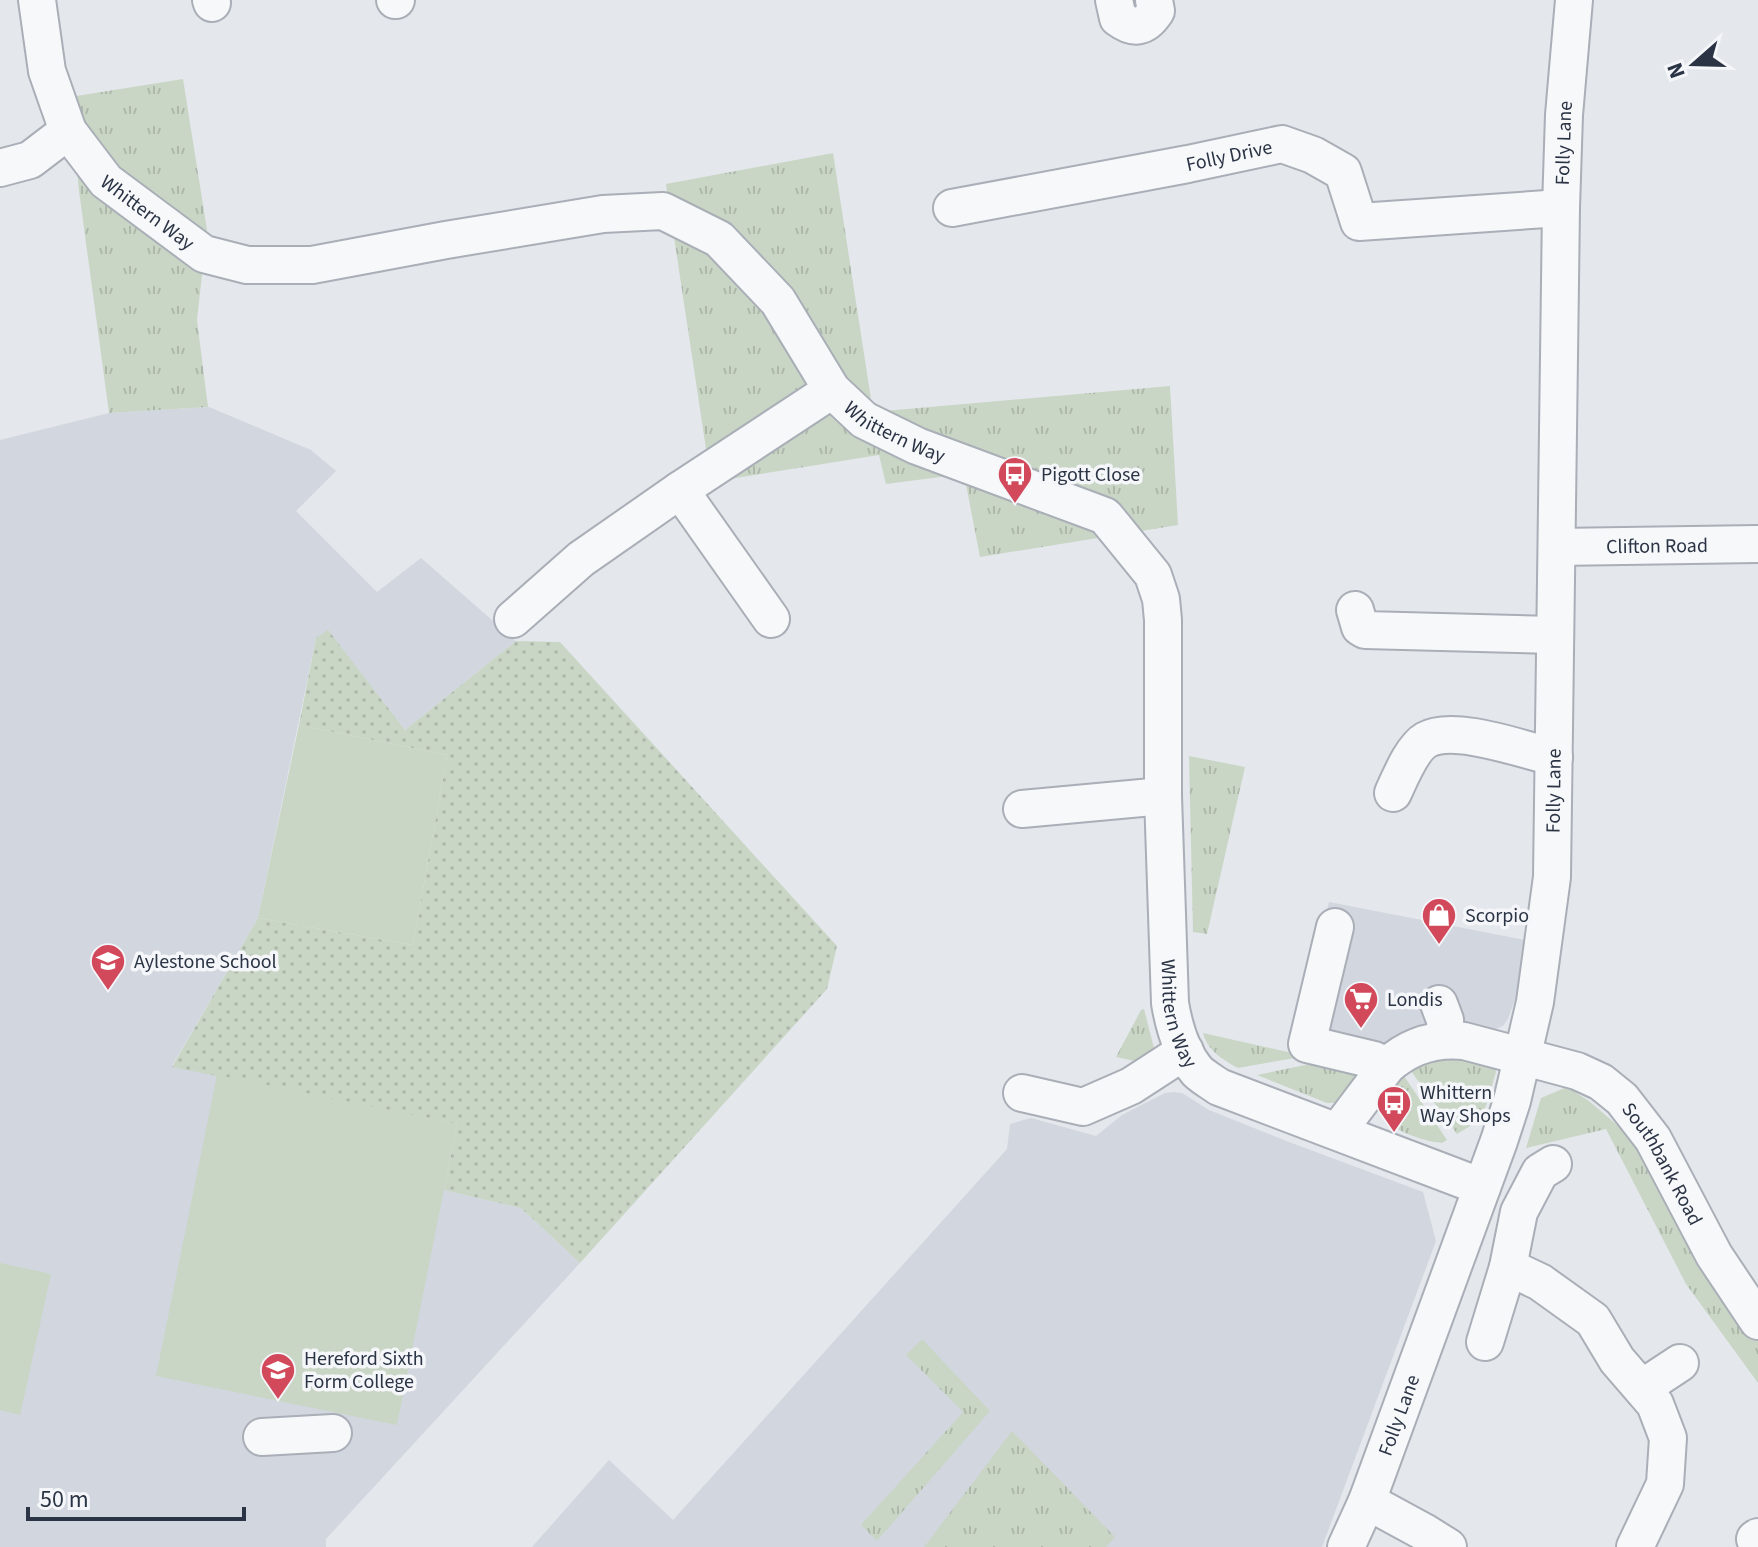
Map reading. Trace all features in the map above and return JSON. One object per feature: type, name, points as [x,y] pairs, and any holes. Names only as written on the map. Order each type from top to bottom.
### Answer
[{"type":"street","name":"Whittern Way","points":[[37,0],[47,71],[68,131],[106,181],[204,254],[247,265],[312,265],[603,214],[663,211],[719,239],[778,301],[832,390],[864,420],[917,446],[1105,516],[1153,575],[1161,599],[1170,1003],[1175,1029],[1185,1051],[1198,1073],[1219,1087],[1482,1187]]},
{"type":"street","points":[[1114,0],[1118,18],[1127,25],[1140,25],[1150,21],[1156,11],[1154,0]]},
{"type":"street","name":"Folly Lane","points":[[1346,1547],[1367,1501],[1512,1101],[1535,1002],[1552,877],[1561,208],[1564,115],[1574,0]]},
{"type":"street","points":[[0,168],[30,160],[68,131]]},
{"type":"street","name":"Folly Drive","points":[[952,208],[1282,144],[1313,155],[1343,172],[1359,222],[1561,208]]},
{"type":"street","points":[[513,619],[581,559],[832,390]]},
{"type":"street","points":[[680,490],[771,619]]},
{"type":"street","name":"Clifton Road","points":[[1557,547],[1758,544]]},
{"type":"street","points":[[1355,610],[1360,627],[1365,630],[1555,635]]},
{"type":"street","points":[[1393,793],[1418,746],[1437,736],[1476,737],[1554,757]]},
{"type":"street","points":[[1022,809],[1163,796]]},
{"type":"street","points":[[1335,927],[1307,1044],[1387,1066]]},
{"type":"street","points":[[1338,1131],[1396,1058],[1420,1046],[1446,1039],[1445,1020],[1439,1004]]},
{"type":"street","name":"Southbank Road","points":[[1446,1039],[1577,1071],[1601,1082],[1622,1099],[1653,1139],[1714,1255],[1758,1321]]},
{"type":"street","points":[[1022,1093],[1083,1107],[1131,1086],[1185,1051]]},
{"type":"street","points":[[1485,1342],[1508,1267],[1519,1212],[1540,1172],[1553,1164]]},
{"type":"street","points":[[1508,1267],[1540,1282],[1593,1320],[1617,1360],[1655,1404],[1668,1438],[1665,1484],[1635,1547]]},
{"type":"street","points":[[1642,1388],[1680,1363]]},
{"type":"street","points":[[262,1437],[333,1433]]},
{"type":"street","points":[[1367,1501],[1448,1547]]},
{"type":"shaded area","points":[[209,407],[311,450],[336,471],[296,511],[377,592],[421,558],[516,641],[405,730],[328,631],[316,638],[258,918],[172,1066],[457,1124],[444,1190],[521,1208],[580,1263],[326,1539],[326,1547],[0,1547],[0,440],[109,413]]},
{"type":"shaded area","points":[[1329,902],[1525,940],[1517,993],[1508,1019],[1503,1026],[1491,1031],[1388,1050],[1294,1044]]},
{"type":"shaded area","points":[[1173,1092],[1182,1093],[1209,1110],[1289,1142],[1423,1192],[1436,1241],[1322,1547],[532,1547],[609,1460],[673,1520],[1007,1149],[1010,1124],[1031,1118],[1096,1136],[1122,1115]]},
{"type":"green space","points":[[183,79],[207,230],[197,320],[208,407],[109,413],[79,191],[70,97]]},
{"type":"green space","points":[[833,153],[873,412],[1170,386],[1178,525],[980,557],[964,474],[886,484],[879,455],[711,482],[666,184]]},
{"type":"green space","points":[[328,630],[405,730],[516,641],[560,642],[837,946],[827,989],[580,1263],[521,1208],[444,1190],[457,1124],[172,1067],[258,918],[413,945],[447,755],[299,725],[316,638]]},
{"type":"green space","points":[[299,725],[447,755],[413,945],[258,918]]},
{"type":"green space","points":[[1189,756],[1245,767],[1207,934],[1193,932]]},
{"type":"green space","points":[[1144,1009],[1154,1048],[1144,1063],[1116,1057],[1141,1010]]},
{"type":"green space","points":[[1203,1033],[1306,1056],[1238,1068],[1212,1049]]},
{"type":"green space","points":[[1447,1055],[1495,1065],[1496,1072],[1482,1119],[1457,1134],[1411,1071],[1418,1065]]},
{"type":"green space","points":[[1315,1063],[1357,1073],[1360,1077],[1339,1103],[1327,1103],[1257,1075]]},
{"type":"green space","points":[[217,1075],[457,1124],[397,1425],[156,1376]]},
{"type":"green space","points":[[1404,1076],[1447,1140],[1442,1143],[1424,1140],[1402,1131],[1384,1118],[1382,1100]]},
{"type":"green space","points":[[1567,1087],[1589,1101],[1638,1143],[1758,1335],[1758,1383],[1686,1284],[1606,1129],[1526,1148],[1541,1098]]},
{"type":"green space","points":[[0,1263],[51,1274],[20,1415],[0,1410]]},
{"type":"green space","points":[[922,1339],[990,1411],[877,1541],[861,1525],[963,1412],[906,1355]]},
{"type":"green space","points":[[1012,1431],[1115,1537],[1106,1547],[924,1547]]},
{"type":"place","name":"Pigott Close","points":[[1015,505]]},
{"type":"place","name":"Scorpio","points":[[1439,946]]},
{"type":"place","name":"Aylestone School","points":[[108,992]]},
{"type":"place","name":"Londis","points":[[1361,1030]]},
{"type":"place","name":"Whittern Way Shops","points":[[1394,1134]]},
{"type":"place","name":"Hereford Sixth Form College","points":[[278,1401]]}]
